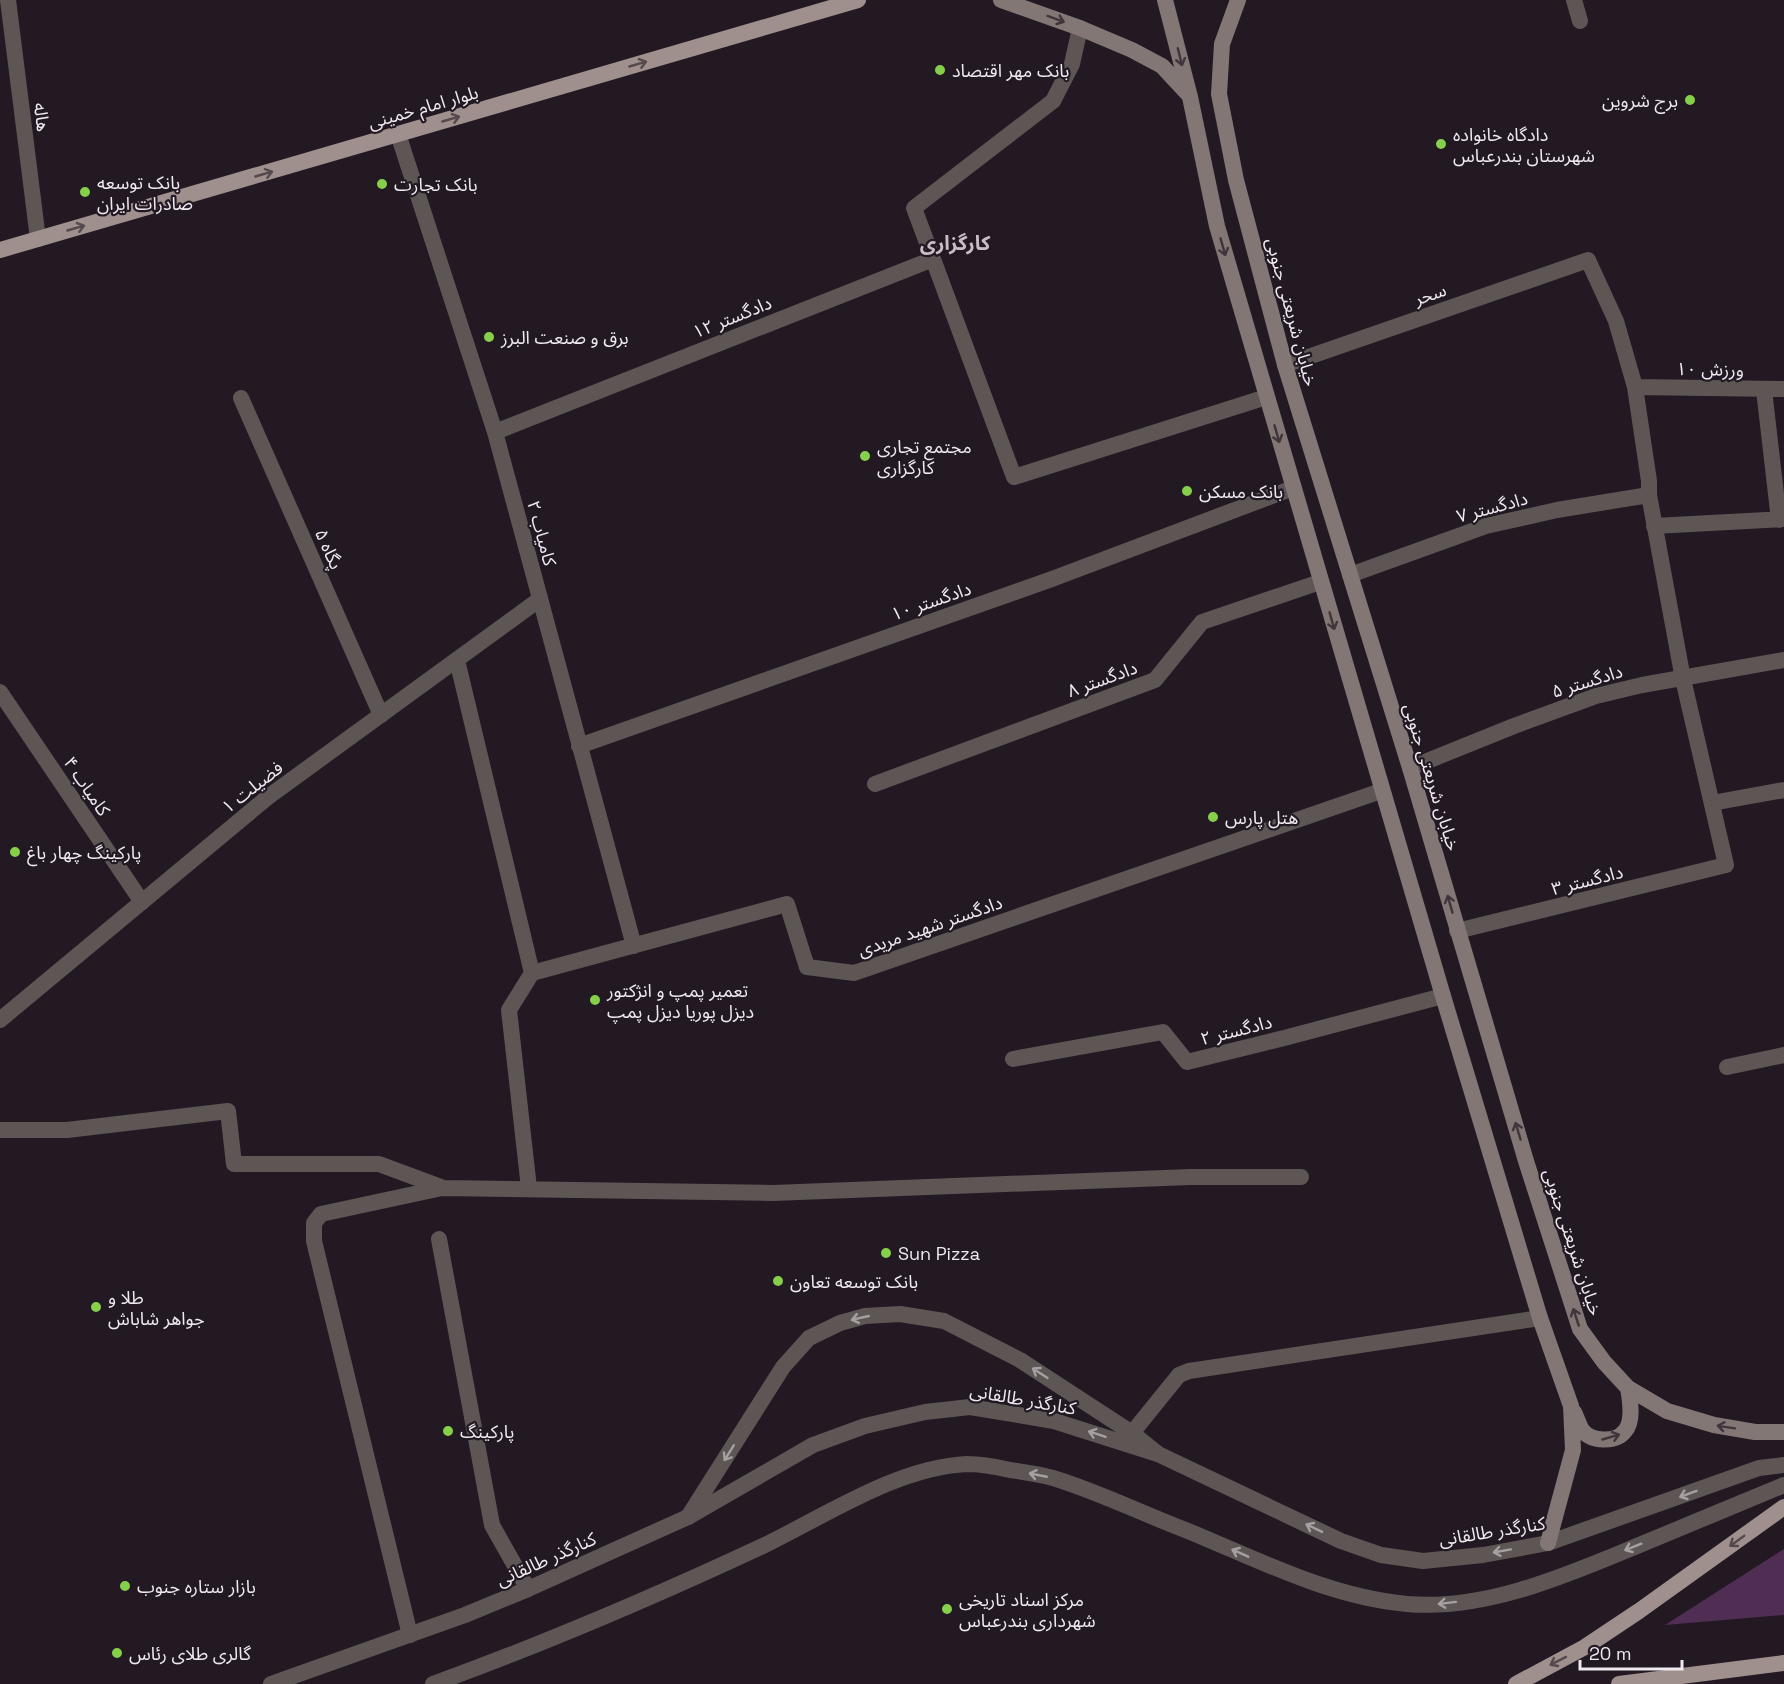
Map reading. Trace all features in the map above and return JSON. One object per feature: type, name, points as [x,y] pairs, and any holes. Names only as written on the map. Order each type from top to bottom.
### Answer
[{"type":"main road","name":"بلوار امام خمینی","points":[[0,250],[858,0]]},
{"type":"main road","points":[[1001,0],[1080,28],[1132,50],[1162,66],[1191,98]]},
{"type":"main road","points":[[1165,0],[1191,98],[1217,226],[1381,791],[1540,1318],[1571,1406],[1583,1432],[1602,1440],[1614,1438],[1625,1431],[1629,1422],[1628,1388]]},
{"type":"main road","name":"خیابان شریعتی جنوبی","points":[[1238,0],[1222,44],[1219,93],[1236,180],[1285,365],[1410,768],[1526,1161],[1580,1329],[1604,1362],[1628,1388],[1667,1411],[1714,1425],[1755,1432],[1784,1432]]},
{"type":"main road","points":[[1548,1543],[1573,1450],[1571,1406]]},
{"type":"main road","points":[[1515,1684],[1585,1647],[1784,1507]]},
{"type":"main road","points":[[1619,1684],[1784,1663]]},
{"type":"street","name":"هاله","points":[[8,0],[38,239]]},
{"type":"street","points":[[1574,0],[1580,21]]},
{"type":"street","points":[[1080,28],[1072,64],[1053,101],[914,208],[1014,477],[1266,397]]},
{"type":"street","name":"کامیاب ۲","points":[[398,134],[495,432],[634,946]]},
{"type":"street","name":"دادگستر ۱۲","points":[[495,432],[933,259]]},
{"type":"street","name":"سحر","points":[[1285,365],[1588,260],[1616,321],[1635,387]]},
{"type":"street","points":[[1635,387],[1654,526],[1683,679],[1712,803],[1784,790]]},
{"type":"street","name":"ورزش ۱۰","points":[[1635,387],[1784,389]]},
{"type":"street","points":[[1654,526],[1781,520],[1764,390]]},
{"type":"street","name":"پگاه ۵","points":[[242,398],[381,715]]},
{"type":"street","name":"دادگستر ۱۰","points":[[579,746],[1052,579],[1293,488]]},
{"type":"street","name":"دادگستر ۷","points":[[1350,575],[1486,526],[1557,510],[1649,495]]},
{"type":"street","name":"دادگستر ۸","points":[[875,784],[1155,680],[1202,622],[1320,582]]},
{"type":"street","name":"فضیلت ۱","points":[[0,1020],[268,797],[540,599]]},
{"type":"street","points":[[457,660],[532,973],[509,1010],[529,1188]]},
{"type":"street","name":"دادگستر ۵","points":[[1410,768],[1596,696],[1784,660]]},
{"type":"street","name":"کامیاب ۴","points":[[0,692],[142,902]]},
{"type":"street","name":"دادگستر شهید مریدی","points":[[532,973],[787,904],[807,967],[854,972],[1381,791]]},
{"type":"street","name":"دادگستر ۳","points":[[1457,931],[1726,865],[1712,803]]},
{"type":"street","name":"دادگستر ۲","points":[[1013,1059],[1163,1032],[1187,1062],[1443,996]]},
{"type":"street","points":[[1727,1067],[1784,1055]]},
{"type":"street","points":[[0,1130],[67,1130],[228,1111],[234,1164],[378,1164],[442,1188]]},
{"type":"street","points":[[410,1635],[314,1242],[314,1223],[321,1214],[442,1188],[773,1193],[1190,1177],[1301,1177]]},
{"type":"street","points":[[439,1239],[492,1525],[528,1589]]},
{"type":"street","points":[[688,1517],[783,1367],[809,1338],[840,1323],[865,1316],[900,1314],[944,1321],[1020,1360],[1132,1433],[1158,1454]]},
{"type":"street","points":[[1132,1433],[1179,1375],[1189,1371],[1540,1318]]},
{"type":"street","name":"کنارگذر طالقانی","points":[[271,1684],[410,1635],[528,1589],[688,1517],[813,1445],[865,1426],[925,1412],[970,1407],[1054,1421],[1158,1454],[1341,1541],[1381,1555],[1424,1561],[1483,1555],[1548,1543],[1759,1468],[1784,1465]]},
{"type":"street","points":[[433,1684],[519,1653],[649,1597],[768,1543],[836,1508],[930,1468],[970,1464],[1052,1478],[1216,1543],[1292,1576],[1358,1596],[1407,1604],[1438,1604],[1469,1600],[1506,1594],[1551,1581],[1784,1485]]},
{"type":"shaded area","points":[[1784,1549],[1784,1615],[1665,1625]]},
{"type":"place","name":"بانک مهر اقتصاد","points":[[940,70]]},
{"type":"place","name":"برج شروین","points":[[1690,100]]},
{"type":"place","name":"دادگاه خانواده شهرستان بندرعباس","points":[[1441,144]]},
{"type":"place","name":"بانک تجارت","points":[[382,184]]},
{"type":"place","name":"بانک توسعه صادرات ایران","points":[[85,192]]},
{"type":"place","name":"برق و صنعت البرز","points":[[489,337]]},
{"type":"place","name":"مجتمع تجاری کارگزاری","points":[[865,456]]},
{"type":"place","name":"بانک مسکن","points":[[1187,491]]},
{"type":"place","name":"هتل پارس","points":[[1213,817]]},
{"type":"place","name":"پارکینگ چهار باغ","points":[[15,852]]},
{"type":"place","name":"تعمیر پمپ و انژکتور دیزل پوریا دیزل پمپ","points":[[595,1000]]},
{"type":"place","name":"Sun Pizza","points":[[886,1253]]},
{"type":"place","name":"بانک توسعه تعاون","points":[[778,1281]]},
{"type":"place","name":"طلا و جواهر شاباش","points":[[96,1307]]},
{"type":"place","name":"پارکینگ","points":[[448,1431]]},
{"type":"place","name":"بازار ستاره جنوب","points":[[125,1586]]},
{"type":"place","name":"مرکز اسناد تاریخی شهرداری بندرعباس","points":[[947,1609]]},
{"type":"place","name":"گالری طلای رئاس","points":[[117,1653]]},
{"type":"district","name":"کارگزاری","points":[[955,243]]}]
